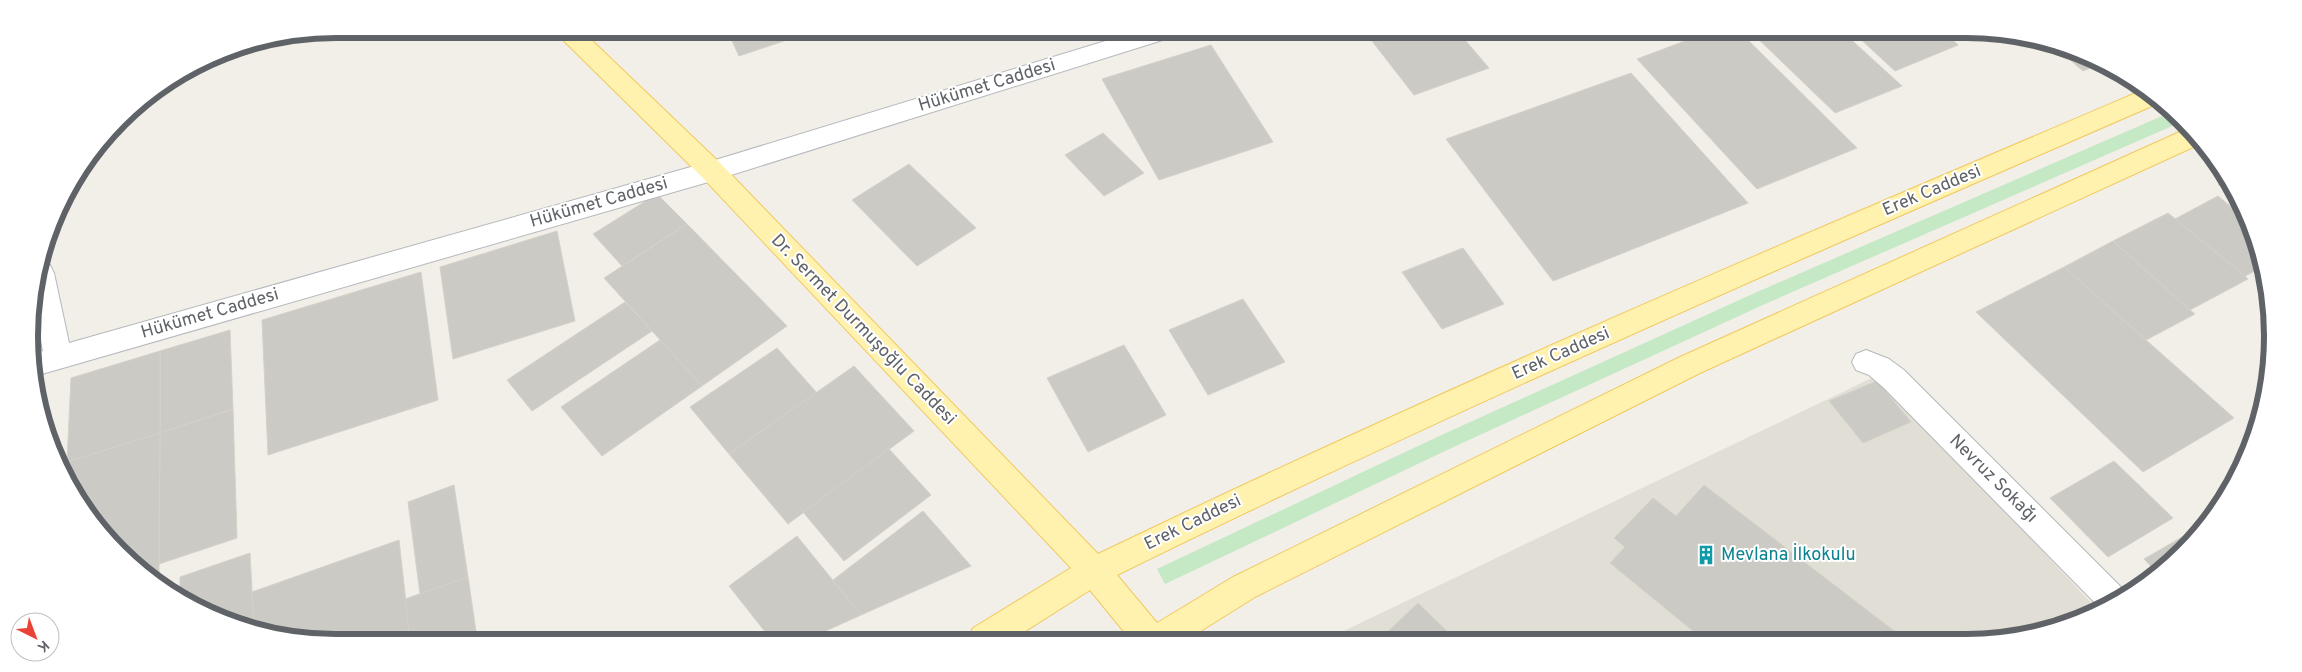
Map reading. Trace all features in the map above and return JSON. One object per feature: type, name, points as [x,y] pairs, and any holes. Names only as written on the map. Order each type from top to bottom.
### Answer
[{"type":"main road","name":"Dr. Sermet Durmuşoğlu Caddesi","points":[[575,38],[712,171],[1094,571],[1146,634]]},
{"type":"main road","name":"Erek Caddesi","points":[[992,634],[1094,571],[1242,499],[1697,292],[2147,98]]},
{"type":"main road","points":[[1167,634],[1244,587],[1690,365],[2190,139]]},
{"type":"street","name":"Hükümet Caddesi","points":[[46,361],[712,171],[1142,38]]},
{"type":"street","points":[[42,286],[46,361]]},
{"type":"street","name":"Nevruz Sokağı","points":[[1866,362],[1879,367],[1894,379],[2111,597]]},
{"type":"shaded area","points":[[1876,376],[2094,606],[2062,619],[2024,629],[1986,634],[1337,634]]},
{"type":"green space","points":[[2166,114],[2176,124],[1765,304],[1445,451],[1165,584],[1157,569],[1435,438],[1757,292]]},
{"type":"building","points":[[731,38],[793,38],[739,56]]},
{"type":"building","points":[[1370,38],[1463,38],[1489,68],[1414,95]]},
{"type":"building","points":[[1693,38],[1746,38],[1857,148],[1757,189],[1637,59]]},
{"type":"building","points":[[1757,38],[1849,38],[1902,86],[1835,113]]},
{"type":"building","points":[[1859,38],[1950,38],[1958,45],[1895,71]]},
{"type":"building","points":[[1211,45],[1273,142],[1159,180],[1102,79]]},
{"type":"building","points":[[2062,53],[2094,66],[2083,71]]},
{"type":"building","points":[[1631,73],[1748,203],[1553,281],[1446,139]]},
{"type":"building","points":[[1103,133],[1144,173],[1104,196],[1065,155]]},
{"type":"building","points":[[909,164],[976,228],[917,266],[852,200]]},
{"type":"building","points":[[2222,182],[2228,192],[2218,184]]},
{"type":"building","points":[[657,194],[687,224],[622,266],[593,234]]},
{"type":"building","points":[[2218,196],[2238,212],[2249,240],[2257,270],[2245,276],[2175,219]]},
{"type":"building","points":[[2168,213],[2248,279],[2190,310],[2113,241]]},
{"type":"building","points":[[687,224],[787,326],[702,386],[604,278]]},
{"type":"building","points":[[557,231],[575,321],[453,359],[440,267]]},
{"type":"building","points":[[2113,241],[2195,314],[2146,340],[2064,267]]},
{"type":"building","points":[[1463,248],[1504,304],[1442,329],[1402,272]]},
{"type":"building","points":[[2064,267],[2234,418],[2143,472],[1976,312]]},
{"type":"building","points":[[421,272],[438,400],[268,455],[262,320]]},
{"type":"building","points":[[1243,299],[1285,362],[1208,395],[1169,330]]},
{"type":"building","points":[[625,302],[652,331],[532,411],[507,380]]},
{"type":"building","points":[[230,330],[233,409],[160,433],[160,351]]},
{"type":"building","points":[[660,340],[702,386],[602,456],[561,407]]},
{"type":"building","points":[[1124,345],[1166,415],[1088,452],[1047,378]]},
{"type":"building","points":[[777,348],[817,393],[729,454],[690,407]]},
{"type":"building","points":[[160,351],[160,433],[67,462],[71,378]]},
{"type":"building","points":[[854,366],[914,431],[788,524],[729,454]]},
{"type":"building","points":[[1877,381],[1911,422],[1863,443],[1829,401]]},
{"type":"building","points":[[233,409],[237,538],[159,564],[160,433]]},
{"type":"building","points":[[160,433],[159,576],[125,547],[99,518],[77,485],[67,465],[67,462]]},
{"type":"building","points":[[889,449],[931,495],[844,561],[803,512]]},
{"type":"building","points":[[2114,461],[2173,518],[2108,557],[2050,498]]},
{"type":"building","points":[[454,485],[468,577],[420,594],[408,502]]},
{"type":"building","name":"Mevlana İlkokulu","points":[[1704,485],[1898,634],[1697,634],[1610,563],[1625,547],[1614,538],[1653,498],[1676,516]]},
{"type":"building","points":[[923,511],[971,566],[861,615],[833,580]]},
{"type":"building","points":[[2191,532],[2153,569],[2144,559]]},
{"type":"building","points":[[797,536],[861,615],[819,634],[767,634],[729,586]]},
{"type":"building","points":[[399,540],[410,634],[316,634],[278,629],[254,623],[252,592]]},
{"type":"building","points":[[250,553],[254,623],[222,612],[187,595],[180,590],[180,577]]},
{"type":"building","points":[[468,577],[476,634],[409,634],[405,599]]},
{"type":"building","points":[[1418,603],[1450,634],[1385,634]]},
{"type":"place","name":"Mevlana İlkokulu","points":[[1706,555]]}]
